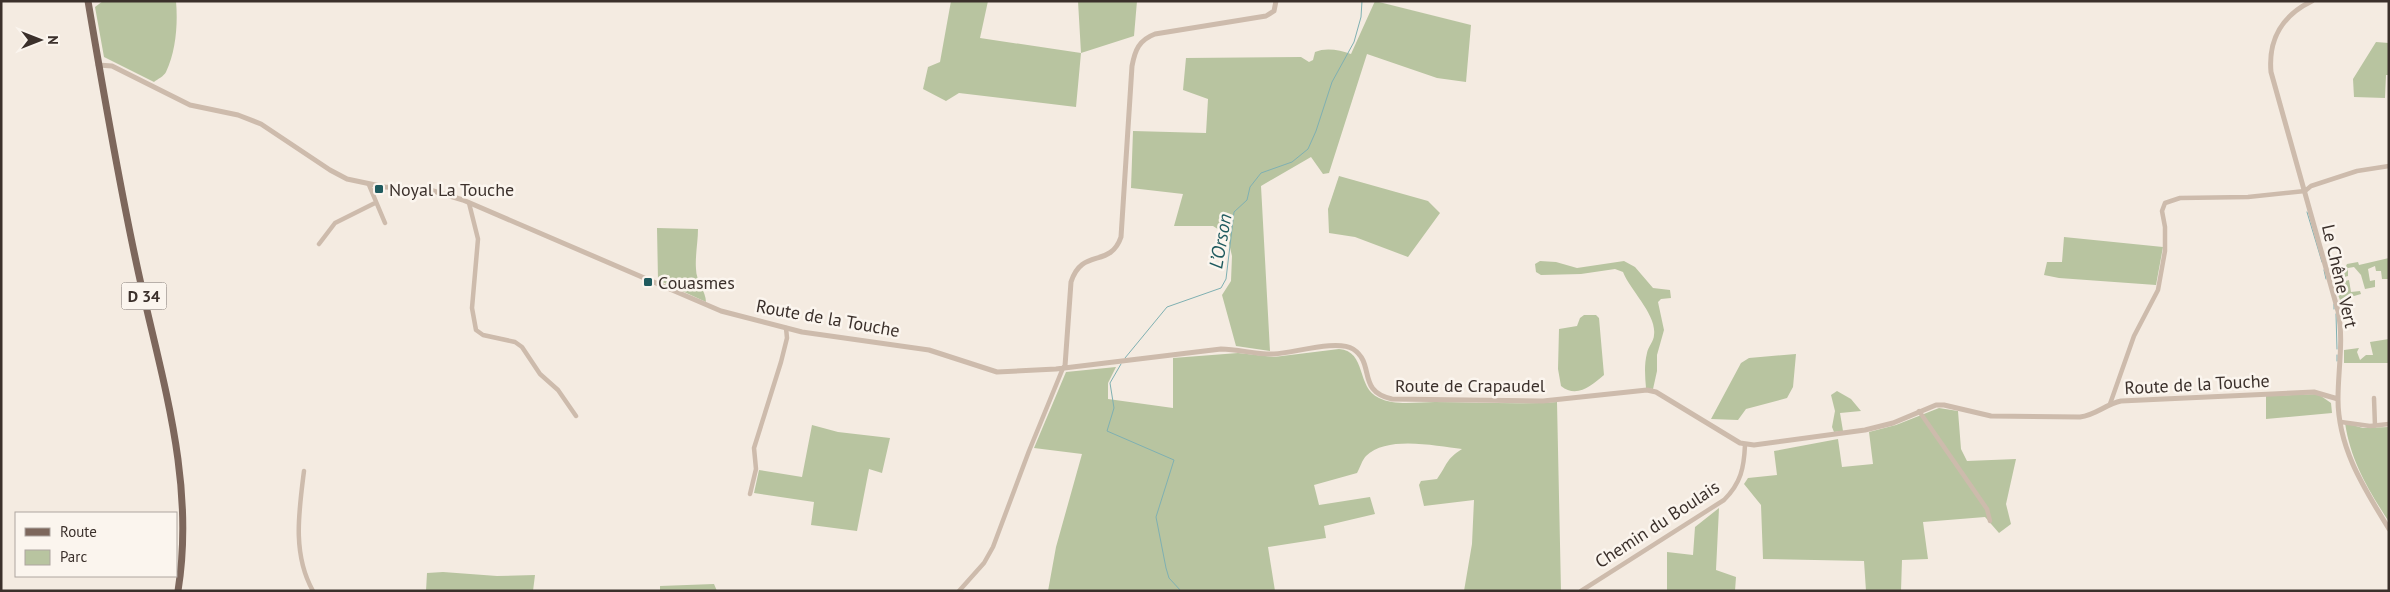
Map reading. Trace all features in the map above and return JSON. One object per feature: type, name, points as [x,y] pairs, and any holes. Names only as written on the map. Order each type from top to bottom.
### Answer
[{"type":"main road","name":"D 34","points":[[88,1],[98,65],[132,241],[179,456],[183,519],[178,591]]},
{"type":"street","points":[[959,591],[984,563],[993,547],[1029,451],[1065,366],[1070,282],[1073,274],[1079,264],[1113,252],[1121,238],[1132,66],[1136,49],[1140,42],[1155,34],[1266,16],[1274,10],[1276,1]]},
{"type":"street","name":"Le Chêne Vert","points":[[2312,1],[2301,6],[2282,24],[2273,42],[2271,72],[2338,311],[2341,351],[2338,399]]},
{"type":"street","name":"Route de la Touche","points":[[98,65],[112,66],[190,106],[251,119],[347,179],[369,185],[430,190],[468,203],[721,311],[786,328],[929,350],[997,372],[1063,368]]},
{"type":"street","points":[[2110,404],[2134,336],[2158,290],[2166,239],[2162,206],[2171,200],[2180,198],[2207,199],[2305,191],[2318,183],[2357,171],[2389,166]]},
{"type":"street","points":[[369,185],[385,223]]},
{"type":"street","points":[[319,244],[335,223],[375,203]]},
{"type":"street","points":[[468,203],[478,239],[472,308],[476,330],[483,335],[516,342],[522,347],[540,374],[558,390],[576,416]]},
{"type":"street","points":[[750,494],[756,469],[754,448],[782,362],[787,338],[786,328]]},
{"type":"street","name":"Route de Crapaudel","points":[[1063,368],[1221,349],[1237,349],[1272,354],[1345,345],[1358,352],[1363,360],[1371,388],[1378,396],[1392,399],[1534,401],[1647,390],[1656,392],[1745,445]]},
{"type":"street","name":"Route de la Touche","points":[[1745,445],[1762,445],[1865,430],[1893,422],[1919,411],[1944,405],[1992,416],[2080,417],[2094,414],[2110,404],[2131,401],[2314,392],[2338,399]]},
{"type":"street","points":[[2374,398],[2375,426]]},
{"type":"street","points":[[2338,399],[2346,450],[2389,529]]},
{"type":"street","points":[[1919,411],[1987,509],[1990,521]]},
{"type":"street","points":[[2341,422],[2375,426],[2389,424]]},
{"type":"street","name":"Chemin du Boulais","points":[[1581,591],[1724,500],[1734,489],[1743,472],[1745,445]]},
{"type":"street","points":[[304,471],[298,538],[302,558],[313,591]]},
{"type":"green space","points":[[103,1],[176,1],[177,19],[174,46],[166,72],[154,82],[104,57],[95,7]]},
{"type":"green space","points":[[951,1],[988,1],[980,38],[1081,53],[1076,107],[959,93],[946,101],[923,89],[928,67],[940,62]]},
{"type":"green space","points":[[1078,1],[1137,1],[1134,36],[1081,53]]},
{"type":"green space","points":[[1375,1],[1471,25],[1466,82],[1437,78],[1367,54],[1329,173],[1323,174],[1311,157],[1261,186],[1270,351],[1236,346],[1222,295],[1231,281],[1232,256],[1227,235],[1213,226],[1174,226],[1183,194],[1131,188],[1133,131],[1206,133],[1208,99],[1183,90],[1186,58],[1301,57],[1309,62],[1313,60],[1315,52],[1319,50],[1342,51],[1351,54]]},
{"type":"green space","points":[[2376,42],[2389,43],[2389,75],[2386,75],[2385,98],[2354,97],[2353,79]]},
{"type":"green space","points":[[1339,176],[1428,201],[1440,213],[1408,257],[1355,237],[1329,233],[1328,209]]},
{"type":"green space","points":[[657,228],[698,229],[696,273],[706,302],[658,280]]},
{"type":"green space","points":[[2064,237],[2163,247],[2156,285],[2059,278],[2044,275],[2047,262],[2062,262]]},
{"type":"green space","points":[[2389,258],[2389,279],[2382,279],[2381,271],[2376,271],[2375,266],[2368,269],[2370,281],[2375,280],[2375,287],[2365,289],[2361,275],[2354,267],[2348,268],[2348,276],[2340,278],[2347,264],[2358,262],[2359,265]]},
{"type":"green space","points":[[1540,261],[1556,262],[1577,268],[1624,261],[1635,267],[1653,288],[1670,290],[1671,298],[1661,299],[1658,302],[1664,330],[1657,355],[1657,371],[1653,389],[1646,388],[1645,362],[1654,337],[1654,327],[1647,311],[1623,272],[1615,269],[1581,274],[1541,275],[1536,272],[1535,264]]},
{"type":"green space","points":[[2349,280],[2351,292],[2360,291],[2361,294],[2340,300],[2334,284]]},
{"type":"green space","points":[[1584,315],[1596,315],[1599,318],[1604,375],[1584,389],[1578,391],[1567,390],[1561,386],[1558,369],[1559,329],[1577,326],[1580,318]]},
{"type":"green space","points":[[2389,339],[2389,363],[2344,363],[2344,350],[2359,348],[2357,352],[2360,360],[2366,355],[2373,355],[2370,342]]},
{"type":"green space","points":[[1339,349],[1348,351],[1354,356],[1372,393],[1379,398],[1392,402],[1557,402],[1561,591],[1464,591],[1472,544],[1474,500],[1424,506],[1419,485],[1421,481],[1437,479],[1450,459],[1462,449],[1426,444],[1399,444],[1375,450],[1366,456],[1357,473],[1314,485],[1319,505],[1370,497],[1375,514],[1324,526],[1326,538],[1268,547],[1275,591],[1048,591],[1056,547],[1082,454],[1034,448],[1066,372],[1116,367],[1108,383],[1108,399],[1173,408],[1173,358],[1238,353],[1274,357]]},
{"type":"green space","points":[[1796,354],[1793,387],[1787,398],[1746,409],[1738,420],[1711,419],[1741,363],[1749,358]]},
{"type":"green space","points":[[1837,391],[1851,399],[1861,411],[1840,413],[1843,431],[1834,432],[1832,427],[1835,411],[1831,395]]},
{"type":"green space","points":[[2318,394],[2331,403],[2332,413],[2266,419],[2266,396]]},
{"type":"green space","points":[[1939,408],[1958,411],[1961,449],[1967,461],[2016,459],[2006,504],[2011,524],[1999,533],[1985,517],[1923,522],[1928,559],[1902,560],[1901,591],[1866,591],[1864,561],[1763,559],[1761,505],[1744,484],[1748,478],[1777,475],[1774,451],[1838,439],[1842,467],[1873,464],[1869,432],[1896,425]]},
{"type":"green space","points":[[2345,423],[2363,428],[2389,427],[2389,522],[2361,475],[2351,450]]},
{"type":"green space","points":[[812,425],[838,432],[890,438],[882,473],[869,469],[857,531],[811,525],[814,502],[754,493],[759,470],[802,477]]},
{"type":"green space","points":[[1719,508],[1716,570],[1736,577],[1735,591],[1667,591],[1667,552],[1693,555],[1695,527]]},
{"type":"green space","points":[[443,572],[497,576],[535,575],[533,591],[426,591],[427,573]]},
{"type":"green space","points":[[714,584],[717,591],[660,591],[660,586]]},
{"type":"waterway","name":"L’Orson","points":[[1125,358],[1167,307],[1221,288],[1226,279],[1234,212],[1247,200],[1250,187],[1261,173],[1292,162],[1308,149],[1332,82],[1354,42],[1361,17],[1362,1]]},
{"type":"waterway","points":[[2307,212],[2322,262]]},
{"type":"waterway","points":[[2324,270],[2326,279]]},
{"type":"waterway","points":[[2334,304],[2334,309]]},
{"type":"waterway","points":[[2336,314],[2337,349]]},
{"type":"waterway","points":[[2337,355],[2337,361]]},
{"type":"waterway","name":"L’Orson","points":[[1121,364],[1110,383],[1114,408],[1107,431],[1174,460],[1156,517],[1169,578],[1181,591]]},
{"type":"place","name":"Noyal La Touche","points":[[379,189]]},
{"type":"place","name":"Couasmes","points":[[648,282]]}]
